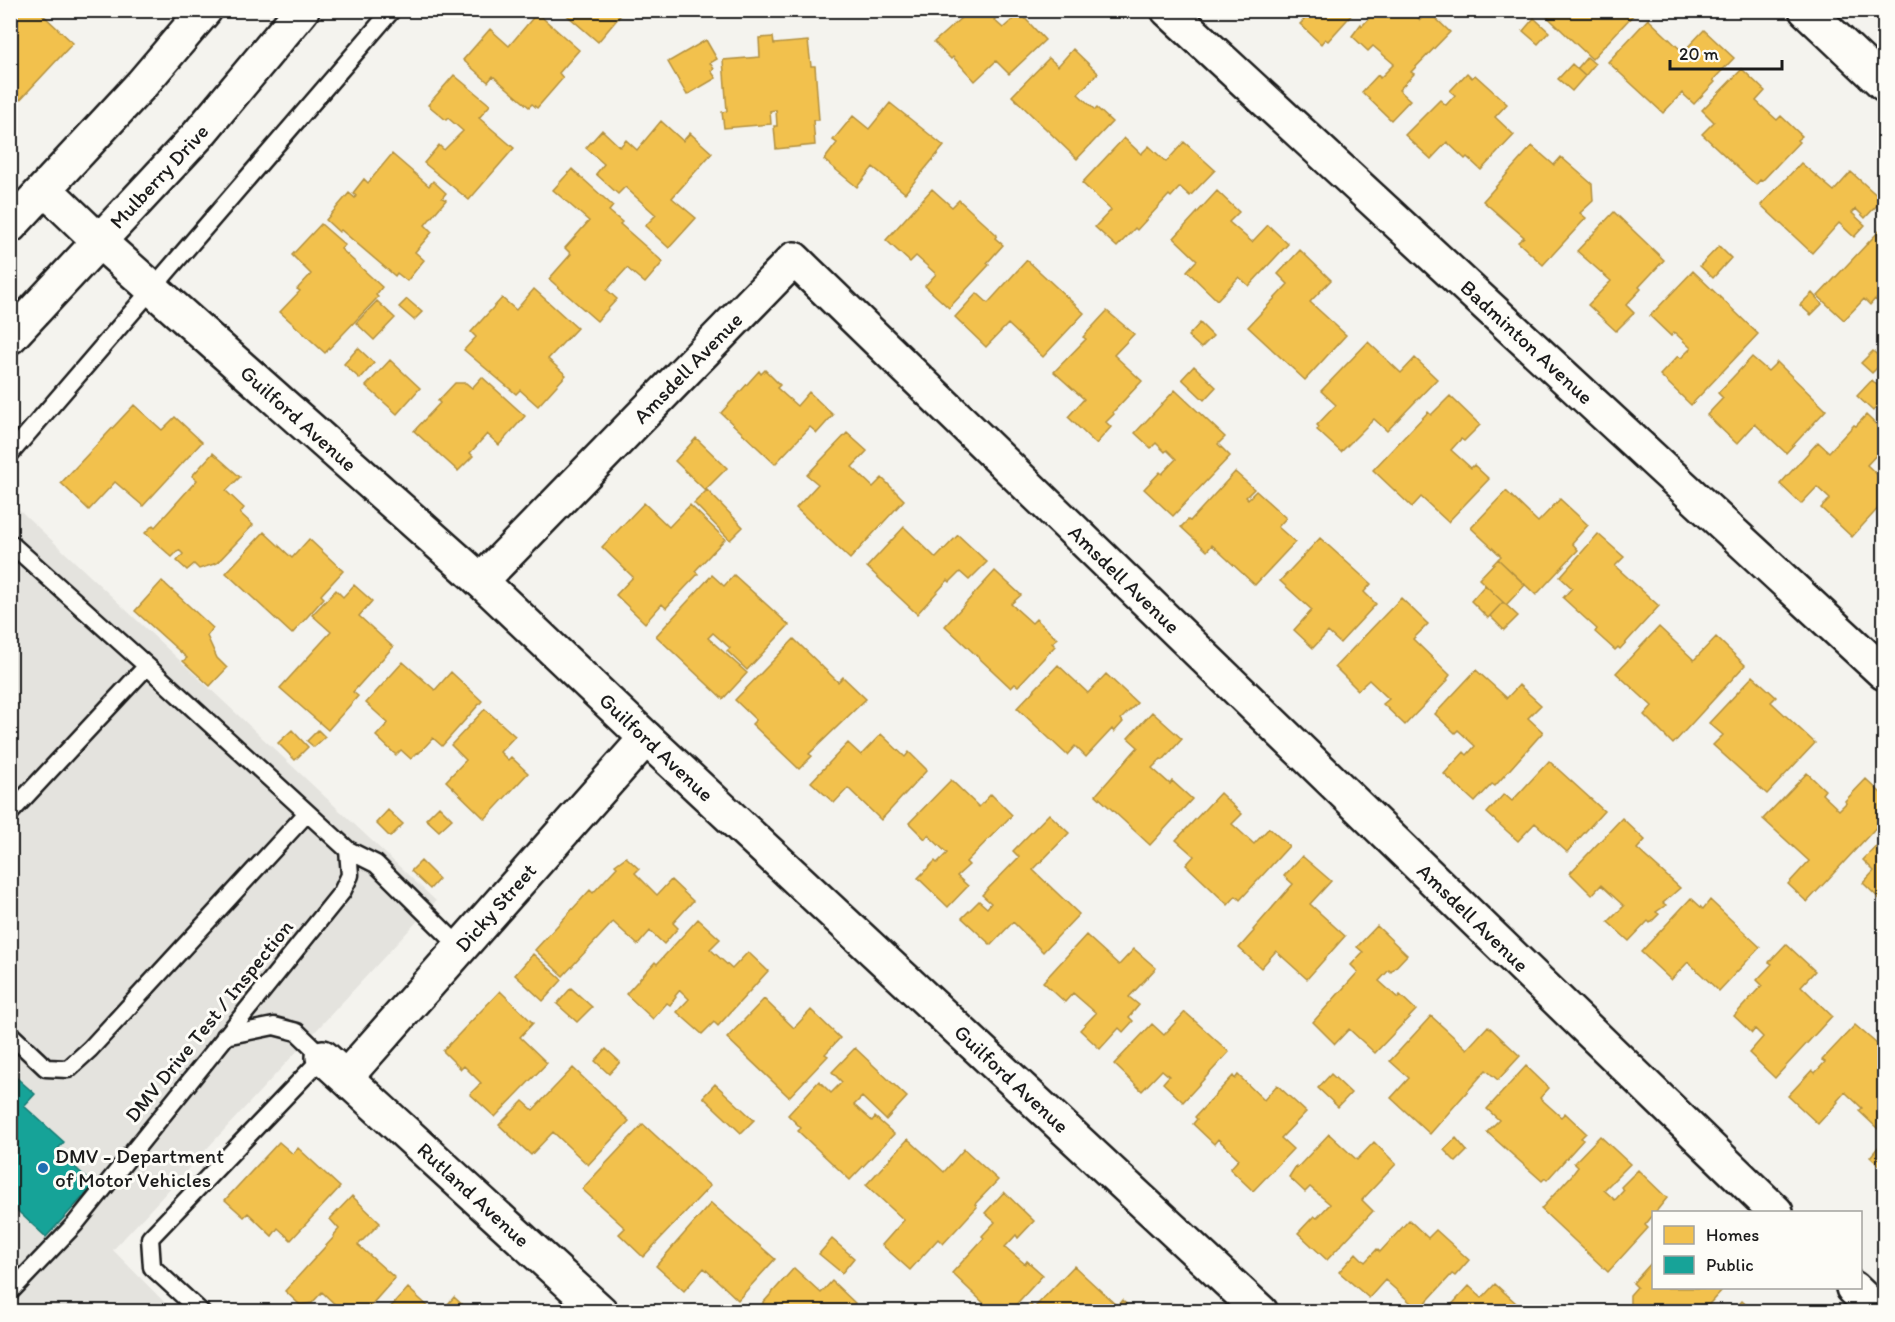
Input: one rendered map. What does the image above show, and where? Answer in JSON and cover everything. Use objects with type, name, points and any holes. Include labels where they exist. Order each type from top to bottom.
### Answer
[{"type":"street","points":[[10,226],[142,84],[206,10]]},
{"type":"street","name":"Mulberry Drive","points":[[10,337],[198,135],[302,10]]},
{"type":"street","name":"Badminton Avenue","points":[[1168,10],[1884,673]]},
{"type":"street","points":[[1806,10],[1884,84]]},
{"type":"street","name":"Guilford Avenue","points":[[45,189],[100,242],[481,581],[646,738],[1261,1311]]},
{"type":"street","name":"Amsdell Avenue","points":[[481,581],[794,259],[1775,1211]]},
{"type":"street","name":"Dicky Street","points":[[335,1067],[461,948],[646,738]]},
{"type":"street","name":"Rutland Avenue","points":[[335,1067],[601,1311]]},
{"type":"street","points":[[1855,1289],[1878,1311]]},
{"type":"lane","points":[[10,454],[392,10]]},
{"type":"lane","points":[[10,543],[348,850],[376,864],[461,948]]},
{"type":"lane","points":[[10,813],[147,666]]},
{"type":"lane","points":[[10,1034],[46,1068],[68,1069],[98,1040],[307,813]]},
{"type":"lane","name":"DMV Drive Test / Inspection","points":[[10,1292],[75,1224],[342,892],[350,875],[348,850]]},
{"type":"lane","points":[[201,1311],[152,1267],[150,1238],[335,1067],[297,1032],[274,1026],[225,1036]]},
{"type":"shaded area","points":[[10,501],[436,901],[113,1250],[173,1311],[11,1311]]},
{"type":"building: Homes","points":[[10,10],[43,10],[45,13],[43,15],[73,43],[17,103],[10,97]]},
{"type":"building: Homes","points":[[561,10],[625,10],[598,42]]},
{"type":"building: Homes","points":[[970,10],[992,10],[998,16],[994,20],[1003,28],[1020,13],[1045,40],[1009,74],[996,61],[975,81],[953,57],[951,59],[934,42]]},
{"type":"building: Homes","points":[[1294,10],[1356,10],[1328,41],[1325,39],[1321,44],[1300,24],[1304,20]]},
{"type":"building: Homes","points":[[1377,10],[1410,10],[1420,20],[1428,11],[1450,32],[1411,72],[1414,74],[1399,90],[1410,100],[1391,120],[1362,92],[1378,75],[1380,78],[1394,64],[1373,46],[1368,51],[1352,36],[1361,24],[1362,26]]},
{"type":"building: Homes","points":[[1540,10],[1630,10],[1634,14],[1592,59]]},
{"type":"building: Homes","points":[[537,13],[579,50],[559,73],[563,78],[537,108],[532,104],[529,107],[493,76],[488,82],[463,60],[490,29],[509,46]]},
{"type":"building: Homes","points":[[1534,18],[1549,32],[1538,44],[1523,31]]},
{"type":"building: Homes","points":[[1648,19],[1683,52],[1704,30],[1734,58],[1694,104],[1682,93],[1663,113],[1608,62]]},
{"type":"building: Homes","points":[[773,37],[774,44],[808,41],[811,66],[815,66],[819,120],[813,120],[815,145],[776,149],[774,126],[777,126],[776,110],[770,111],[771,124],[724,128],[722,112],[727,111],[723,60],[760,57],[759,38]]},
{"type":"building: Homes","points":[[706,40],[717,59],[710,63],[714,69],[711,71],[716,78],[687,95],[668,62]]},
{"type":"building: Homes","points":[[1073,49],[1098,73],[1078,94],[1112,122],[1077,159],[1012,96],[1049,58],[1058,66]]},
{"type":"building: Homes","points":[[1587,57],[1595,64],[1585,76],[1577,69]]},
{"type":"building: Homes","points":[[1572,64],[1585,76],[1572,91],[1558,79]]},
{"type":"building: Homes","points":[[1742,69],[1765,91],[1756,101],[1777,120],[1781,116],[1802,136],[1797,140],[1799,142],[1756,185],[1702,134],[1714,122],[1702,110]]},
{"type":"building: Homes","points":[[1467,73],[1472,78],[1475,75],[1507,104],[1495,117],[1514,135],[1481,170],[1447,142],[1431,159],[1405,135],[1440,100],[1446,105],[1455,95],[1450,91]]},
{"type":"building: Homes","points":[[454,75],[490,105],[479,118],[514,148],[469,200],[424,163],[439,145],[444,150],[463,131],[428,105]]},
{"type":"building: Homes","points":[[890,103],[944,146],[905,193],[873,167],[857,187],[824,160],[837,143],[833,140],[853,116],[869,129]]},
{"type":"building: Homes","points":[[661,121],[683,141],[690,133],[712,153],[672,198],[696,218],[669,248],[645,226],[656,215],[625,187],[618,194],[596,174],[604,164],[586,148],[602,130],[620,147],[626,140],[637,150]]},
{"type":"building: Homes","points":[[1124,138],[1141,154],[1149,146],[1166,162],[1184,142],[1215,170],[1190,196],[1180,187],[1171,197],[1169,195],[1137,230],[1135,228],[1117,247],[1095,227],[1111,210],[1082,183]]},
{"type":"building: Homes","points":[[1532,146],[1554,165],[1561,157],[1592,184],[1593,201],[1580,213],[1586,218],[1543,265],[1518,242],[1524,237],[1483,201]]},
{"type":"building: Homes","points":[[392,154],[429,186],[433,181],[446,193],[442,198],[446,200],[425,225],[432,232],[415,252],[424,260],[407,281],[397,273],[395,276],[326,220],[349,193],[355,198],[353,193],[364,179],[368,183]]},
{"type":"building: Homes","points":[[1801,163],[1834,191],[1851,172],[1882,200],[1865,218],[1856,209],[1852,213],[1865,225],[1854,237],[1839,223],[1812,253],[1761,205]]},
{"type":"building: Homes","points":[[572,169],[613,206],[609,211],[622,222],[620,224],[663,262],[645,283],[627,268],[607,290],[617,299],[597,321],[549,279],[571,254],[565,248],[589,221],[553,190]]},
{"type":"building: Homes","points":[[932,189],[952,207],[959,200],[997,235],[995,238],[1003,245],[987,263],[989,265],[949,308],[925,286],[936,274],[916,256],[910,262],[886,240]]},
{"type":"building: Homes","points":[[1217,191],[1239,212],[1229,222],[1252,242],[1268,225],[1288,244],[1249,286],[1239,277],[1217,300],[1187,271],[1197,260],[1174,238]]},
{"type":"building: Homes","points":[[1614,212],[1664,260],[1626,305],[1634,313],[1616,331],[1588,305],[1611,281],[1577,251]]},
{"type":"building: Homes","points":[[321,224],[345,245],[341,249],[382,287],[376,295],[378,297],[325,353],[280,312],[300,291],[297,289],[311,274],[292,255]]},
{"type":"building: Homes","points":[[1881,229],[1884,232],[1884,308],[1875,299],[1870,305],[1864,299],[1844,320],[1818,296]]},
{"type":"building: Homes","points":[[1719,246],[1731,258],[1713,278],[1700,266]]},
{"type":"building: Homes","points":[[1300,250],[1331,280],[1310,302],[1346,335],[1305,380],[1248,327],[1288,284],[1278,274]]},
{"type":"building: Homes","points":[[1027,260],[1084,313],[1043,357],[1008,324],[986,347],[955,317],[977,293],[988,303]]},
{"type":"building: Homes","points":[[1693,271],[1758,334],[1691,405],[1660,375],[1678,356],[1681,358],[1691,348],[1674,332],[1671,336],[1650,316]]},
{"type":"building: Homes","points":[[534,289],[577,328],[548,359],[566,375],[538,406],[520,390],[516,394],[464,350],[476,337],[471,332],[502,298],[516,310]]},
{"type":"building: Homes","points":[[1812,293],[1822,304],[1811,315],[1800,305]]},
{"type":"building: Homes","points":[[407,299],[422,312],[414,320],[399,307]]},
{"type":"building: Homes","points":[[377,301],[395,318],[374,340],[356,323]]},
{"type":"building: Homes","points":[[1107,311],[1134,334],[1114,355],[1142,381],[1113,412],[1114,414],[1106,422],[1111,427],[1096,444],[1068,417],[1084,399],[1054,372],[1086,339],[1083,337]]},
{"type":"building: Homes","points":[[1200,323],[1213,336],[1201,348],[1188,336]]},
{"type":"building: Homes","points":[[1368,342],[1401,373],[1415,358],[1437,379],[1387,431],[1374,419],[1341,452],[1317,430],[1319,427],[1317,425],[1336,405],[1321,391]]},
{"type":"building: Homes","points":[[358,348],[374,363],[360,379],[344,364]]},
{"type":"building: Homes","points":[[1873,351],[1884,361],[1872,373],[1861,363]]},
{"type":"building: Homes","points":[[1752,357],[1768,371],[1777,362],[1826,410],[1786,453],[1755,424],[1737,444],[1707,415],[1723,398],[1718,393]]},
{"type":"building: Homes","points":[[390,360],[420,388],[397,414],[366,386]]},
{"type":"building: Homes","points":[[1194,366],[1216,387],[1204,400],[1182,379]]},
{"type":"building: Homes","points":[[765,370],[780,385],[777,388],[797,406],[809,392],[833,415],[817,433],[810,427],[775,464],[721,413],[759,371],[761,374]]},
{"type":"building: Homes","points":[[482,377],[525,416],[499,445],[487,434],[470,453],[473,456],[458,471],[414,431],[455,383],[466,383],[472,388]]},
{"type":"building: Homes","points":[[1872,380],[1884,392],[1884,398],[1873,411],[1857,396]]},
{"type":"building: Homes","points":[[1175,390],[1225,437],[1218,444],[1230,456],[1173,516],[1144,489],[1176,459],[1156,443],[1151,448],[1135,433]]},
{"type":"building: Homes","points":[[1450,396],[1480,425],[1464,441],[1461,439],[1451,450],[1471,468],[1474,465],[1489,479],[1448,522],[1421,497],[1412,507],[1373,470],[1428,412],[1431,415]]},
{"type":"building: Homes","points":[[134,405],[162,430],[175,417],[202,442],[143,506],[115,482],[89,510],[61,483]]},
{"type":"building: Homes","points":[[1866,415],[1884,432],[1884,441],[1878,447],[1881,450],[1867,465],[1884,481],[1884,502],[1852,537],[1821,508],[1830,499],[1817,487],[1801,504],[1780,484],[1818,442],[1829,452]]},
{"type":"building: Homes","points":[[847,433],[867,451],[852,467],[873,487],[882,478],[904,500],[850,559],[796,508],[818,484],[807,475]]},
{"type":"building: Homes","points":[[696,438],[727,468],[705,490],[675,461]]},
{"type":"building: Homes","points":[[213,453],[240,477],[226,491],[244,508],[240,513],[253,525],[217,563],[199,569],[194,564],[187,570],[177,561],[183,554],[179,550],[172,557],[145,533],[153,525],[155,527],[197,480],[192,476]]},
{"type":"building: Homes","points":[[1235,472],[1254,489],[1246,497],[1248,499],[1256,491],[1286,518],[1278,527],[1295,542],[1255,585],[1212,545],[1207,551],[1181,527],[1188,520],[1190,521]]},
{"type":"building: Homes","points":[[707,490],[743,527],[730,540],[694,503]]},
{"type":"building: Homes","points":[[1506,491],[1538,522],[1560,499],[1588,525],[1572,543],[1578,550],[1536,595],[1498,559],[1501,556],[1471,528]]},
{"type":"building: Homes","points":[[644,503],[669,527],[690,505],[725,539],[695,571],[698,574],[666,608],[662,604],[645,623],[616,595],[633,577],[602,547]]},
{"type":"building: Homes","points":[[904,527],[936,558],[958,535],[987,562],[969,580],[960,572],[950,582],[948,580],[917,614],[867,567]]},
{"type":"building: Homes","points":[[264,532],[292,558],[309,539],[343,571],[321,595],[324,598],[292,634],[226,573]]},
{"type":"building: Homes","points":[[1598,534],[1624,557],[1615,566],[1659,606],[1620,649],[1618,647],[1615,650],[1595,632],[1597,629],[1563,598],[1572,588],[1560,577]]},
{"type":"building: Homes","points":[[1320,538],[1371,584],[1364,592],[1376,604],[1340,643],[1328,632],[1313,648],[1294,630],[1312,610],[1280,581]]},
{"type":"building: Homes","points":[[1498,559],[1525,585],[1506,605],[1479,579]]},
{"type":"building: Homes","points":[[995,571],[1021,595],[1011,604],[1032,623],[1036,619],[1057,639],[1052,643],[1055,646],[1018,686],[1015,684],[1011,688],[945,626]]},
{"type":"building: Homes","points":[[712,575],[724,586],[734,575],[789,625],[747,670],[727,651],[730,648],[713,633],[708,638],[747,673],[723,699],[656,636]]},
{"type":"building: Homes","points":[[162,581],[213,628],[207,636],[217,658],[227,668],[210,686],[183,661],[187,658],[135,611]]},
{"type":"building: Homes","points":[[354,585],[372,601],[359,616],[393,647],[353,692],[358,696],[328,730],[280,688],[331,632],[312,615],[336,590],[343,597]]},
{"type":"building: Homes","points":[[1485,585],[1503,602],[1488,618],[1471,601]]},
{"type":"building: Homes","points":[[1401,598],[1428,624],[1413,639],[1450,675],[1448,680],[1405,725],[1383,704],[1389,699],[1369,680],[1358,690],[1335,667]]},
{"type":"building: Homes","points":[[1503,602],[1518,616],[1504,630],[1490,616]]},
{"type":"building: Homes","points":[[1659,627],[1694,660],[1716,637],[1745,665],[1673,744],[1644,715],[1652,706],[1616,673]]},
{"type":"building: Homes","points":[[794,639],[838,682],[843,677],[866,699],[809,754],[812,756],[799,769],[752,724],[756,720],[735,700]]},
{"type":"building: Homes","points":[[403,662],[435,690],[451,672],[482,701],[442,746],[433,738],[411,759],[401,750],[396,755],[376,736],[388,723],[366,703]]},
{"type":"building: Homes","points":[[1058,665],[1088,693],[1106,674],[1137,703],[1121,719],[1123,722],[1114,732],[1112,729],[1086,757],[1075,746],[1067,755],[1017,708]]},
{"type":"building: Homes","points":[[1476,670],[1507,698],[1519,685],[1541,705],[1528,718],[1543,732],[1495,786],[1492,784],[1475,802],[1444,774],[1464,752],[1467,755],[1475,746],[1458,730],[1455,733],[1435,714]]},
{"type":"building: Homes","points":[[1753,676],[1776,697],[1771,702],[1815,743],[1767,794],[1713,745],[1723,735],[1709,723]]},
{"type":"building: Homes","points":[[485,709],[515,736],[500,752],[508,760],[511,757],[528,773],[485,819],[446,781],[466,760],[451,745]]},
{"type":"building: Homes","points":[[1152,712],[1182,739],[1163,760],[1161,759],[1152,768],[1170,784],[1172,781],[1192,799],[1150,845],[1096,795],[1138,747],[1128,738]]},
{"type":"building: Homes","points":[[292,730],[308,747],[295,760],[278,743]]},
{"type":"building: Homes","points":[[318,730],[325,737],[314,747],[307,741]]},
{"type":"building: Homes","points":[[881,734],[905,757],[909,752],[927,770],[881,820],[848,788],[834,803],[811,782],[848,743],[861,755]]},
{"type":"building: Homes","points":[[1549,761],[1604,811],[1567,852],[1535,823],[1518,841],[1487,813],[1504,794],[1512,801]]},
{"type":"building: Homes","points":[[1807,773],[1825,790],[1822,794],[1839,810],[1866,779],[1884,796],[1884,819],[1807,902],[1788,884],[1809,861],[1763,819]]},
{"type":"building: Homes","points":[[951,780],[979,807],[991,794],[1012,815],[966,862],[969,865],[957,876],[968,886],[948,907],[918,878],[947,853],[928,835],[925,839],[909,823]]},
{"type":"building: Homes","points":[[1220,793],[1242,814],[1232,824],[1254,844],[1269,828],[1289,846],[1240,900],[1236,896],[1228,905],[1186,865],[1194,856],[1176,840]]},
{"type":"building: Homes","points":[[439,806],[452,819],[439,831],[426,819]]},
{"type":"building: Homes","points":[[388,810],[403,824],[390,837],[376,823]]},
{"type":"building: Homes","points":[[1049,814],[1069,833],[1033,870],[1079,914],[1043,952],[1013,922],[991,945],[962,918],[979,901],[987,908],[991,903],[982,895],[1019,857],[1013,851]]},
{"type":"building: Homes","points":[[1622,818],[1645,840],[1637,849],[1680,888],[1663,903],[1666,905],[1656,912],[1659,914],[1650,923],[1648,921],[1629,941],[1608,922],[1624,906],[1601,885],[1592,895],[1570,873]]},
{"type":"building: Homes","points":[[1884,838],[1884,903],[1863,883],[1874,871],[1863,860]]},
{"type":"building: Homes","points":[[1302,856],[1331,881],[1310,904],[1345,936],[1307,979],[1276,951],[1261,968],[1239,948],[1293,884],[1284,876]]},
{"type":"building: Homes","points":[[626,857],[639,869],[635,873],[657,895],[671,880],[693,901],[673,923],[678,928],[664,944],[650,931],[638,945],[613,922],[563,976],[535,950],[590,890],[593,893],[617,867],[615,865]]},
{"type":"building: Homes","points":[[421,861],[439,879],[430,889],[411,871]]},
{"type":"building: Homes","points":[[1691,898],[1703,909],[1710,900],[1760,947],[1719,991],[1688,962],[1671,980],[1641,952]]},
{"type":"building: Homes","points":[[698,919],[720,939],[710,949],[732,969],[748,952],[768,971],[718,1026],[714,1022],[702,1034],[677,1012],[689,999],[680,990],[670,1005],[667,1003],[653,1019],[626,994]]},
{"type":"building: Homes","points":[[1377,926],[1407,955],[1379,981],[1398,998],[1400,995],[1416,1010],[1375,1053],[1349,1029],[1335,1044],[1313,1022],[1358,972],[1351,965],[1363,952],[1357,947]]},
{"type":"building: Homes","points":[[1086,935],[1119,965],[1134,949],[1156,968],[1129,997],[1139,1005],[1129,1017],[1133,1021],[1123,1032],[1119,1028],[1100,1049],[1080,1030],[1096,1013],[1073,993],[1065,1002],[1043,982]]},
{"type":"building: Homes","points":[[1786,944],[1815,971],[1801,986],[1832,1016],[1775,1078],[1749,1053],[1763,1037],[1755,1029],[1752,1033],[1734,1016],[1762,985],[1757,980],[1772,964],[1769,962]]},
{"type":"building: Homes","points":[[533,954],[562,980],[543,1001],[515,975]]},
{"type":"building: Homes","points":[[571,988],[592,1007],[577,1022],[557,1004]]},
{"type":"building: Homes","points":[[500,991],[533,1023],[520,1037],[547,1063],[495,1117],[470,1094],[481,1083],[464,1066],[461,1069],[443,1051]]},
{"type":"building: Homes","points":[[764,999],[794,1028],[811,1010],[840,1038],[825,1054],[828,1056],[789,1097],[727,1038]]},
{"type":"building: Homes","points":[[1185,1012],[1229,1052],[1183,1102],[1163,1083],[1169,1076],[1162,1070],[1142,1091],[1114,1064],[1152,1024],[1164,1035]]},
{"type":"building: Homes","points":[[1431,1016],[1467,1049],[1488,1026],[1520,1056],[1498,1080],[1486,1070],[1430,1134],[1391,1098],[1409,1078],[1390,1061]]},
{"type":"building: Homes","points":[[1855,1025],[1884,1050],[1884,1122],[1878,1129],[1859,1111],[1862,1108],[1845,1092],[1818,1124],[1788,1096],[1812,1070],[1815,1073],[1825,1062],[1822,1060]]},
{"type":"building: Homes","points":[[855,1048],[907,1097],[886,1120],[862,1097],[854,1105],[872,1121],[875,1117],[894,1134],[850,1180],[798,1131],[801,1128],[788,1115],[819,1081],[831,1093],[842,1082],[832,1072]]},
{"type":"building: Homes","points":[[606,1049],[620,1062],[609,1074],[595,1061]]},
{"type":"building: Homes","points":[[1526,1066],[1549,1088],[1540,1098],[1561,1117],[1565,1113],[1586,1133],[1581,1138],[1583,1140],[1547,1180],[1545,1178],[1542,1181],[1487,1132],[1499,1120],[1487,1109]]},
{"type":"building: Homes","points":[[573,1068],[629,1121],[588,1165],[553,1132],[531,1155],[499,1125],[523,1101],[533,1110]]},
{"type":"building: Homes","points":[[1331,1074],[1351,1093],[1338,1107],[1318,1088]]},
{"type":"building: Homes","points":[[1238,1075],[1264,1100],[1277,1085],[1306,1112],[1281,1138],[1293,1149],[1253,1191],[1230,1169],[1239,1159],[1218,1139],[1214,1144],[1193,1124],[1197,1119],[1195,1117],[1233,1076],[1235,1079]]},
{"type":"building: Homes","points":[[715,1084],[754,1120],[741,1133],[703,1097]]},
{"type":"building: Homes","points":[[643,1124],[710,1186],[643,1257],[619,1234],[625,1228],[582,1189]]},
{"type":"building: Homes","points":[[1329,1134],[1357,1160],[1374,1142],[1396,1164],[1362,1200],[1373,1211],[1327,1260],[1298,1233],[1314,1216],[1317,1218],[1330,1204],[1310,1187],[1305,1192],[1289,1177],[1296,1166],[1297,1168]]},
{"type":"building: Homes","points":[[1600,1136],[1630,1164],[1604,1190],[1615,1200],[1624,1190],[1621,1187],[1638,1170],[1667,1198],[1656,1211],[1652,1211],[1652,1216],[1645,1225],[1648,1228],[1608,1272],[1541,1209],[1578,1167],[1574,1163]]},
{"type":"building: Homes","points":[[1456,1138],[1467,1151],[1456,1162],[1444,1150]]},
{"type":"building: Homes","points":[[908,1139],[944,1172],[964,1149],[998,1180],[975,1204],[977,1207],[943,1244],[938,1239],[910,1270],[882,1245],[904,1220],[866,1185]]},
{"type":"building: Homes","points":[[1884,1140],[1884,1170],[1870,1157]]},
{"type":"building: Homes","points":[[279,1142],[293,1154],[298,1148],[340,1187],[291,1240],[278,1228],[272,1236],[248,1213],[244,1217],[225,1200]]},
{"type":"building: Homes","points":[[1004,1192],[1034,1221],[1018,1238],[1016,1235],[1005,1247],[1025,1264],[1027,1261],[1043,1275],[1009,1312],[993,1312],[952,1273],[984,1238],[982,1236],[995,1222],[985,1213]]},
{"type":"building: Homes","points":[[352,1196],[380,1223],[358,1245],[395,1278],[365,1312],[343,1312],[322,1292],[312,1303],[300,1305],[285,1291],[334,1237],[339,1229],[330,1219]]},
{"type":"building: Homes","points":[[711,1203],[775,1259],[738,1300],[704,1268],[684,1291],[656,1266]]},
{"type":"building: Homes","points":[[1409,1220],[1428,1238],[1436,1230],[1469,1260],[1455,1276],[1452,1274],[1419,1310],[1385,1280],[1369,1298],[1339,1272],[1356,1253],[1365,1262],[1377,1249],[1380,1252]]},
{"type":"building: Homes","points":[[832,1239],[854,1258],[842,1273],[819,1254]]},
{"type":"building: Homes","points":[[1652,1262],[1652,1289],[1718,1289],[1721,1291],[1702,1312],[1634,1312],[1630,1307],[1630,1295],[1637,1287],[1633,1283]]},
{"type":"building: Homes","points":[[1074,1266],[1117,1306],[1122,1300],[1134,1312],[1023,1312],[1030,1304],[1034,1308]]},
{"type":"building: Homes","points":[[794,1268],[821,1293],[832,1281],[855,1303],[847,1312],[755,1312]]},
{"type":"building: Homes","points":[[1495,1284],[1526,1312],[1445,1312],[1469,1286],[1482,1298]]},
{"type":"building: Homes","points":[[408,1288],[434,1312],[386,1312]]},
{"type":"building: Homes","points":[[454,1297],[470,1312],[441,1312]]},
{"type":"building: Homes","points":[[1742,1301],[1754,1312],[1732,1312]]},
{"type":"building: Public","name":"DMV - Department of Motor Vehicles","points":[[10,1072],[35,1094],[24,1106],[64,1142],[57,1150],[94,1185],[46,1237],[10,1204]]},
{"type":"place","name":"DMV - Department of Motor Vehicles","points":[[43,1168]]}]
